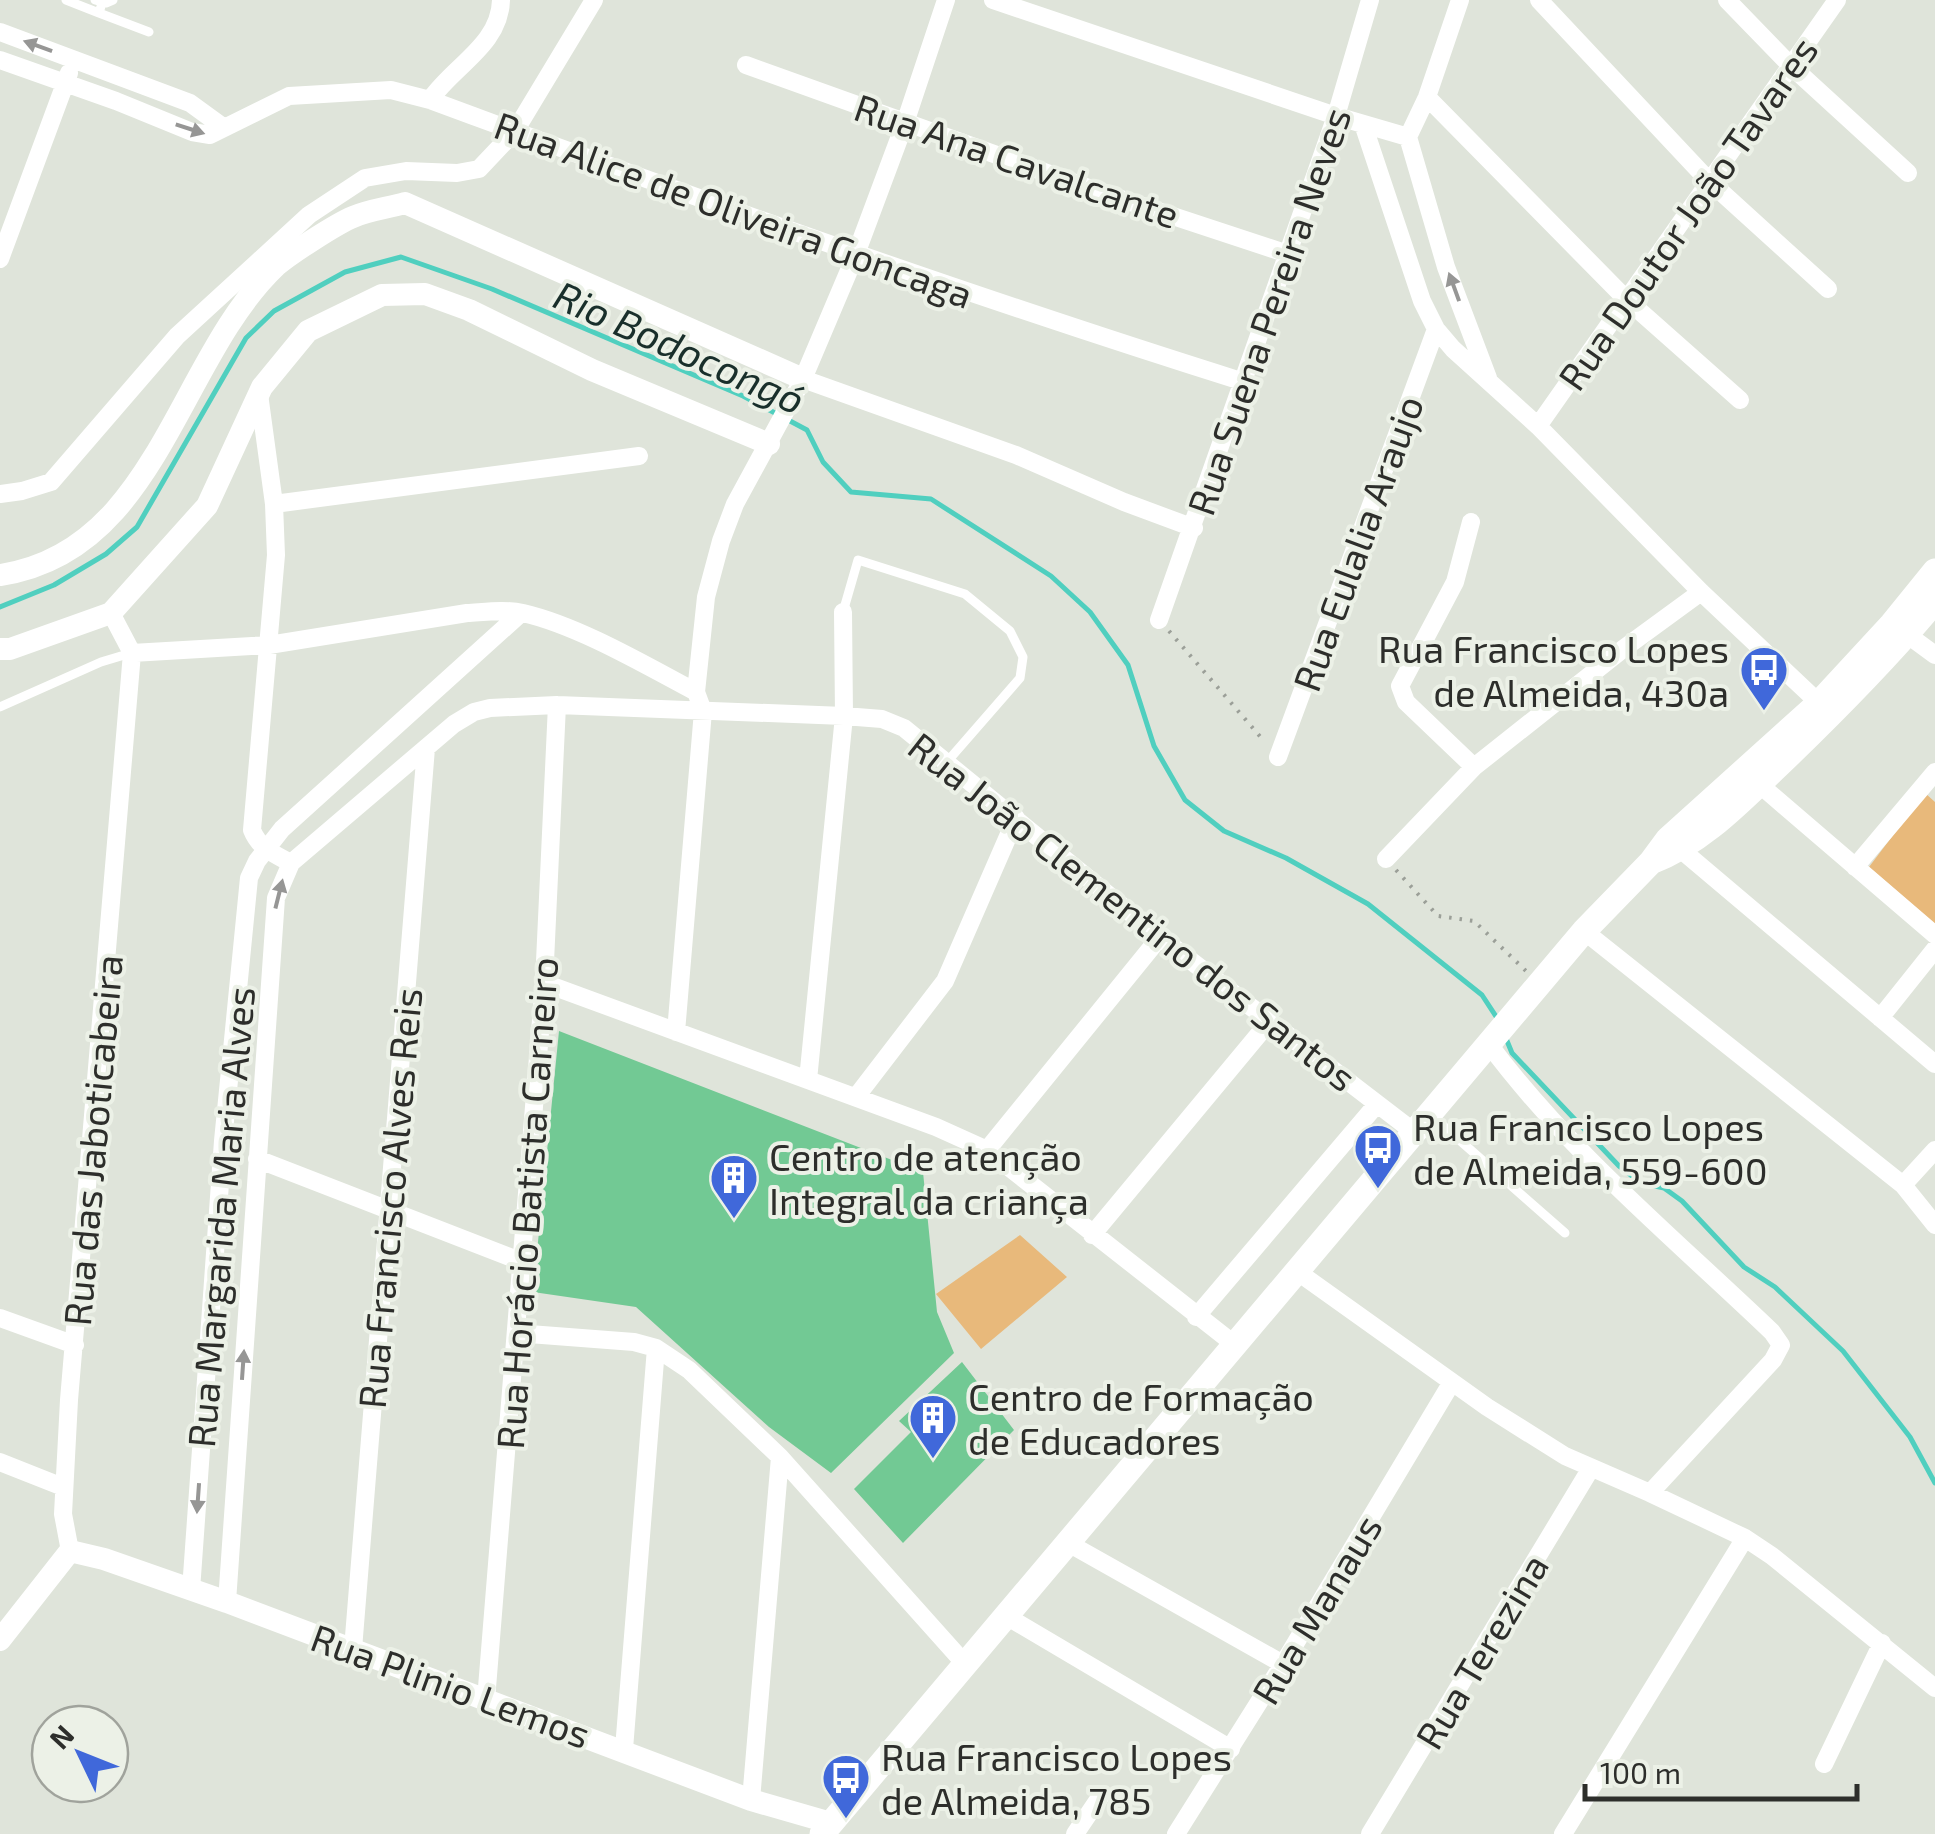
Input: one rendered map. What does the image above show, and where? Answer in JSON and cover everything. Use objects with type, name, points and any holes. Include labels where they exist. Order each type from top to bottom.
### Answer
[{"type":"main road","points":[[827,1828],[1584,930],[1651,862],[1759,784],[1833,713],[1900,629],[1935,571]]},
{"type":"main road","points":[[1674,845],[1818,703],[1935,601]]},
{"type":"street","points":[[430,100],[442,82],[487,38],[496,24],[501,0]]},
{"type":"street","points":[[0,494],[22,492],[51,482],[177,336],[309,214],[365,178],[406,171],[479,169],[515,132],[594,0]]},
{"type":"street","points":[[676,1032],[702,711],[696,692],[706,597],[714,562],[735,504],[798,388],[856,254],[946,0]]},
{"type":"street","points":[[992,0],[1408,137]]},
{"type":"street","name":"Rua Suena Pereira Neves","points":[[1159,620],[1336,116],[1370,0]]},
{"type":"street","points":[[1460,0],[1427,97],[1408,137],[1446,267],[1488,378]]},
{"type":"street","points":[[1539,0],[1708,180],[1828,289]]},
{"type":"street","points":[[1727,0],[1790,65],[1908,173]]},
{"type":"street","name":"Rua Doutor João Tavares","points":[[1538,426],[1836,0]]},
{"type":"street","points":[[0,32],[190,103],[223,127],[210,135],[192,132],[0,60]]},
{"type":"street","points":[[0,259],[75,59]]},
{"type":"street","name":"Rua Ana Cavalcante","points":[[746,66],[1097,191],[1288,254]]},
{"type":"street","points":[[146,113],[157,90]]},
{"type":"street","name":"Rua Alice de Oliveira Goncaga","points":[[223,127],[289,96],[391,90],[430,100],[1059,324],[1244,382]]},
{"type":"street","points":[[1427,97],[1626,299],[1740,400]]},
{"type":"street","points":[[1363,124],[1416,284],[1436,328],[1452,349],[1538,426],[1701,592],[1818,703]]},
{"type":"street","points":[[0,575],[34,570],[106,524],[170,434],[224,329],[277,265],[353,217],[405,203],[798,388],[1016,455],[1194,528]]},
{"type":"street","points":[[0,649],[111,613],[207,506],[259,394],[308,331],[382,295],[424,294],[469,310],[592,370],[772,440]]},
{"type":"street","name":"Rua Eulalia Araujo","points":[[1278,757],[1436,328]]},
{"type":"street","points":[[259,394],[274,504],[276,554],[252,830],[265,849],[292,863]]},
{"type":"street","points":[[274,504],[639,456]]},
{"type":"street","points":[[1471,522],[1448,596],[1402,679],[1401,694],[1474,767]]},
{"type":"street","points":[[1386,859],[1474,767],[1701,592]]},
{"type":"street","points":[[808,1080],[844,716],[843,612]]},
{"type":"street","points":[[111,613],[132,653],[269,645],[467,613],[522,613],[618,652],[696,692]]},
{"type":"street","name":"Rua Margarida Maria Alves","points":[[192,1590],[230,1066],[249,878],[265,849],[306,807],[522,613]]},
{"type":"street","points":[[1900,629],[1935,655]]},
{"type":"street","name":"Rua das Jaboticabeira","points":[[70,1550],[63,1487],[132,653]]},
{"type":"street","name":"Rua João Clementino dos Santos","points":[[272,928],[276,898],[292,863],[454,724],[474,712],[557,705],[882,719],[904,728],[1268,1022],[1377,1104],[1422,1123]]},
{"type":"street","name":"Rua Horácio Batista Carneiro","points":[[486,1700],[544,983],[557,705]]},
{"type":"street","name":"Rua Francisco Alves Reis","points":[[353,1649],[426,748]]},
{"type":"street","points":[[1855,867],[1933,778]]},
{"type":"street","points":[[1759,784],[1935,935]]},
{"type":"street","points":[[856,1096],[945,981],[1016,818]]},
{"type":"street","points":[[1674,845],[1935,1064]]},
{"type":"street","name":"Rua Margarida Maria Alves","points":[[228,1602],[272,928]]},
{"type":"street","points":[[1584,930],[1903,1185],[1934,1219]]},
{"type":"street","points":[[986,1150],[1160,936]]},
{"type":"street","points":[[1880,1018],[1935,949]]},
{"type":"street","points":[[544,983],[856,1096],[986,1150],[1234,1344]]},
{"type":"street","points":[[1092,1234],[1268,1022]]},
{"type":"street","points":[[1495,1035],[1530,1096],[1781,1345],[1774,1360],[1650,1493]]},
{"type":"street","points":[[1196,1317],[1377,1104]]},
{"type":"street","points":[[1903,1185],[1935,1150]]},
{"type":"street","points":[[257,1159],[520,1261]]},
{"type":"street","points":[[1295,1270],[1528,1434],[1591,1468],[1745,1538],[1935,1688]]},
{"type":"street","points":[[0,1318],[76,1346]]},
{"type":"street","points":[[516,1333],[634,1342],[656,1348],[689,1370],[780,1456],[966,1665]]},
{"type":"street","points":[[624,1749],[656,1348]]},
{"type":"street","name":"Rua Manaus","points":[[1176,1834],[1452,1382]]},
{"type":"street","points":[[751,1800],[780,1456]]},
{"type":"street","points":[[0,1462],[63,1487]]},
{"type":"street","name":"Rua Terezina","points":[[1370,1834],[1591,1468]]},
{"type":"street","points":[[1563,1834],[1745,1538]]},
{"type":"street","points":[[1068,1543],[1283,1664]]},
{"type":"street","points":[[1,1635],[70,1550]]},
{"type":"street","name":"Rua Plinio Lemos","points":[[70,1550],[104,1558],[228,1602],[827,1828]]},
{"type":"street","points":[[1006,1616],[1230,1749]]},
{"type":"street","points":[[1824,1764],[1882,1644]]},
{"type":"street","points":[[1074,1834],[1100,1797]]},
{"type":"lane","points":[[66,0],[99,5],[149,32]]},
{"type":"lane","points":[[99,5],[113,0]]},
{"type":"lane","points":[[843,612],[858,560],[965,594],[1010,631],[1023,657],[1020,678],[946,763]]},
{"type":"lane","points":[[0,707],[101,662],[132,653]]},
{"type":"lane","points":[[1422,1123],[1565,1234]]},
{"type":"path","points":[[1159,620],[1278,757]]},
{"type":"path","points":[[1386,859],[1438,916],[1474,921],[1538,984]]},
{"type":"shaded area","points":[[1925,793],[1935,802],[1935,924],[1869,867]]},
{"type":"shaded area","points":[[1020,1235],[1067,1277],[981,1349],[936,1294]]},
{"type":"building","name":"Centro de atenção Integral da criança","points":[[559,1031],[923,1172],[937,1312],[954,1353],[831,1473],[769,1427],[636,1307],[533,1292]]},
{"type":"building","name":"Centro de Formação de Educadores","points":[[962,1362],[1014,1430],[903,1543],[854,1489],[911,1432],[899,1421]]},
{"type":"waterway","name":"Rio Bodocongó","points":[[0,607],[54,585],[106,554],[137,527],[246,338],[274,311],[345,272],[401,257],[492,289],[743,396],[807,430],[823,462],[851,492],[931,499],[1051,576],[1090,612],[1128,665],[1154,746],[1185,800],[1224,831],[1286,858],[1368,904],[1482,995],[1499,1021]]},
{"type":"waterway","name":"Rio Bodocongó","points":[[1505,1036],[1512,1053],[1619,1166],[1641,1183],[1664,1188],[1682,1201],[1744,1267],[1775,1287],[1843,1351],[1910,1437],[1935,1483]]},
{"type":"place","name":"Rua Francisco Lopes de Almeida, 430a","points":[[1764,712]]},
{"type":"place","name":"Rua Francisco Lopes de Almeida, 559-600","points":[[1378,1190]]},
{"type":"place","name":"Centro de atenção Integral da criança","points":[[734,1220]]},
{"type":"place","name":"Centro de Formação de Educadores","points":[[933,1460]]},
{"type":"place","name":"Rua Francisco Lopes de Almeida, 785","points":[[846,1820]]}]
